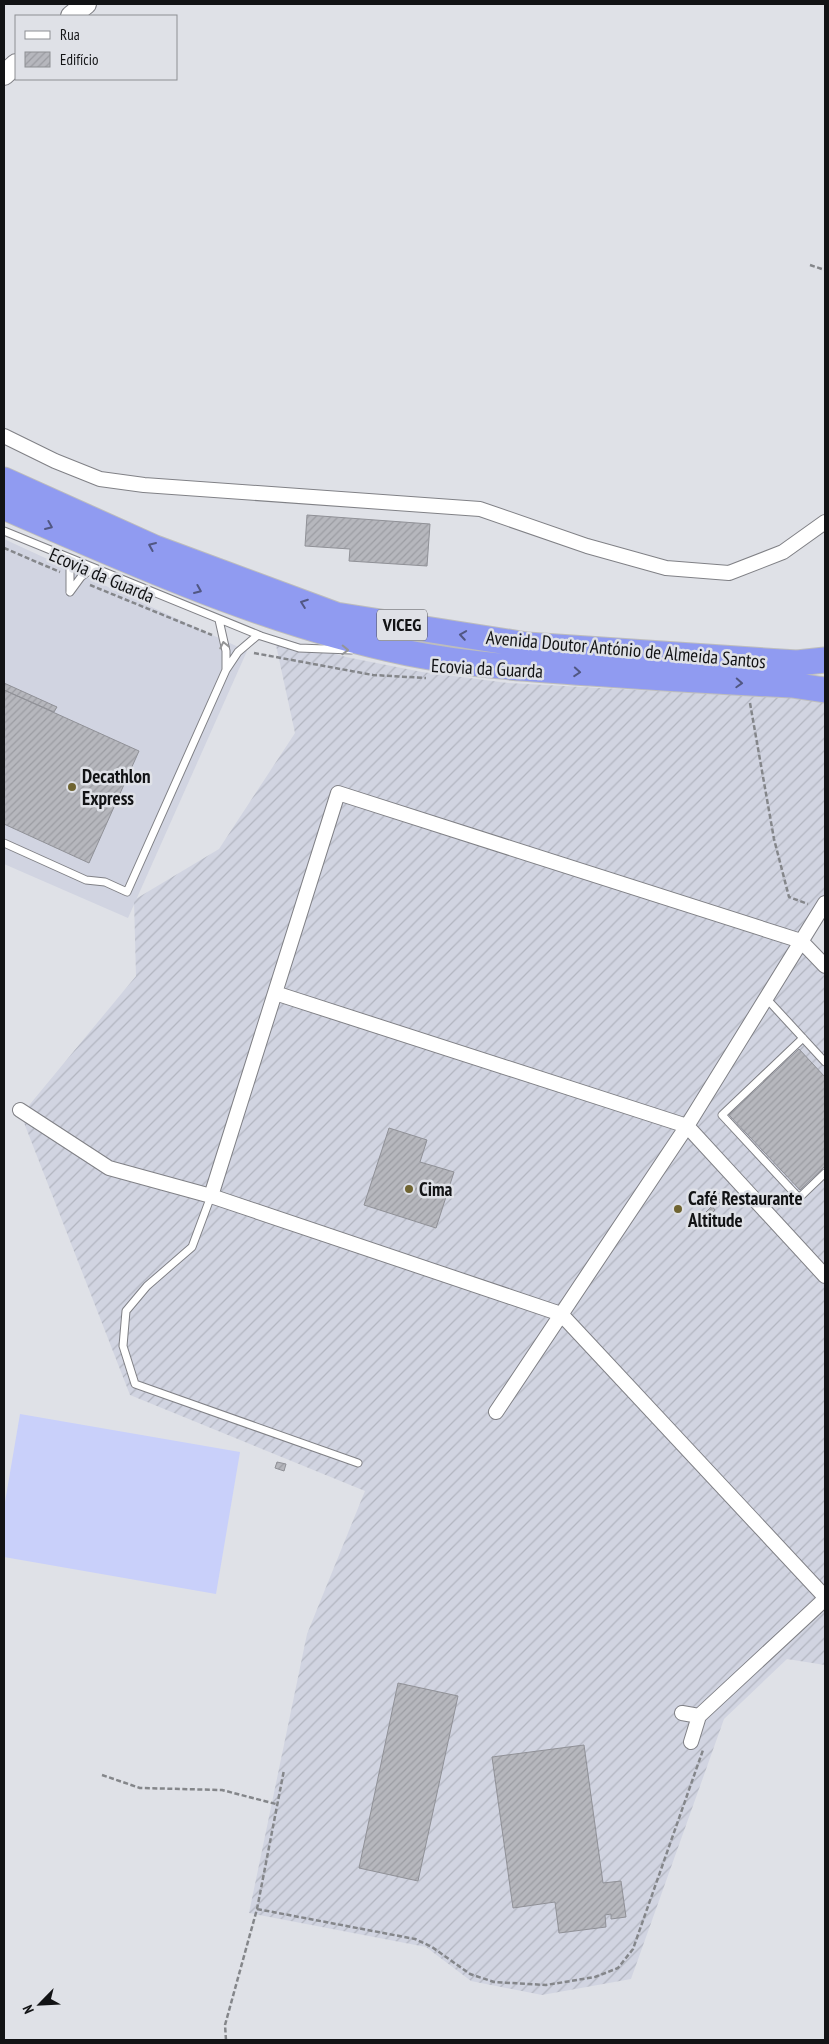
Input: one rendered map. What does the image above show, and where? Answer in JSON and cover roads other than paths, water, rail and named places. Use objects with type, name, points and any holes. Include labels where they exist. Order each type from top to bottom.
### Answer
[{"type":"highway","name":"Avenida Doutor António de Almeida Santos","points":[[4,480],[155,548],[336,615],[527,645],[796,664],[825,660]]},
{"type":"highway","name":"Avenida Doutor António de Almeida Santos","points":[[4,507],[207,594],[311,629],[406,652],[456,662],[825,690]]},
{"type":"street","points":[[72,15],[86,4]]},
{"type":"street","points":[[4,76],[15,65]]},
{"type":"street","points":[[4,436],[55,461],[100,478],[144,485],[480,508],[587,546],[666,568],[728,573],[783,552],[825,522]]},
{"type":"street","points":[[211,1196],[338,794],[801,941],[825,966]]},
{"type":"street","points":[[496,1412],[686,1126],[823,906]]},
{"type":"street","points":[[275,993],[686,1126],[825,1276]]},
{"type":"street","points":[[20,1110],[109,1168],[211,1196],[561,1314],[825,1598],[699,1716],[691,1742]]},
{"type":"street","points":[[682,1713],[699,1716]]},
{"type":"lane","points":[[4,531],[258,635],[299,648],[358,651]]},
{"type":"lane","points":[[70,559],[70,592],[79,580],[94,568]]},
{"type":"lane","points":[[219,620],[226,651],[226,670]]},
{"type":"lane","points":[[4,843],[86,880],[105,882],[128,892],[226,670],[238,652],[258,635]]},
{"type":"lane","points":[[367,651],[406,652]]},
{"type":"lane","points":[[766,998],[825,1062]]},
{"type":"lane","points":[[803,1038],[722,1114],[799,1198],[825,1174]]},
{"type":"lane","points":[[211,1196],[192,1246],[147,1286],[126,1311],[123,1346],[135,1384],[358,1463]]},
{"type":"place","name":"Decathlon Express","points":[[72,787]]},
{"type":"place","name":"Cima","points":[[409,1189]]},
{"type":"place","name":"Café Restaurante Altitude","points":[[678,1209]]}]
